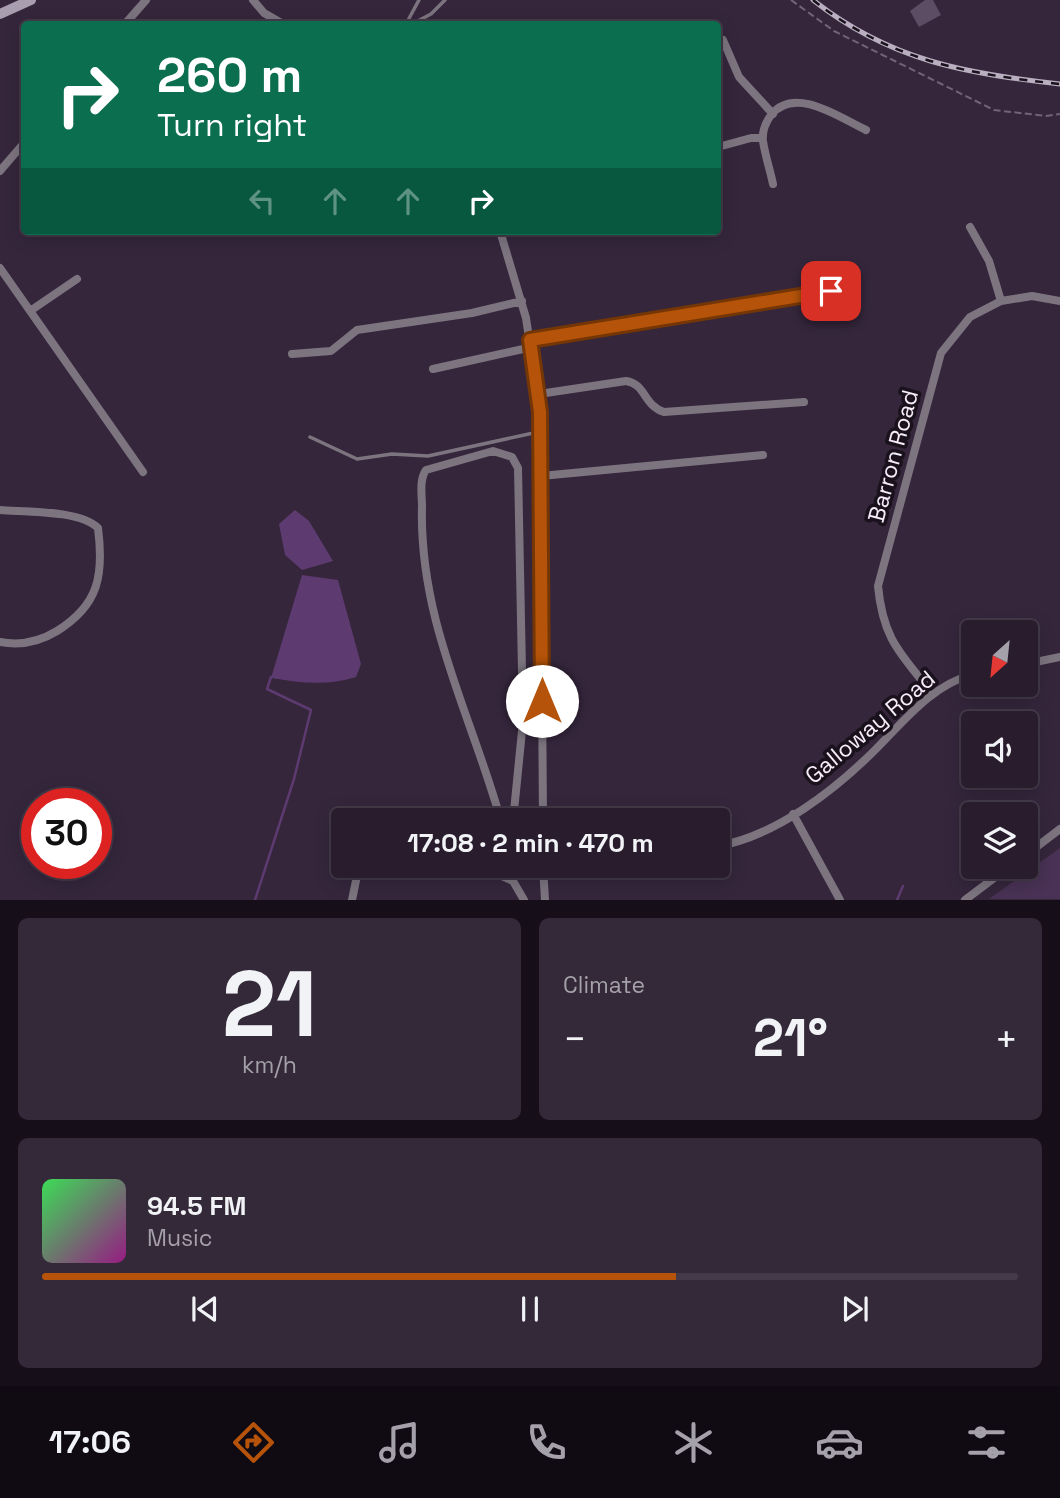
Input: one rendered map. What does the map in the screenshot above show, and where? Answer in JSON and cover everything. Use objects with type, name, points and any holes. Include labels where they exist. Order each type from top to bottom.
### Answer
[{"type":"main road","points":[[0,14],[31,0]]},
{"type":"street","points":[[128,21],[146,0]]},
{"type":"street","points":[[253,0],[264,13],[279,21]]},
{"type":"street","points":[[723,40],[739,76],[773,114]]},
{"type":"street","points":[[773,184],[762,138],[773,114],[785,104],[808,103],[866,130]]},
{"type":"street","points":[[721,146],[751,138],[762,138]]},
{"type":"street","points":[[0,171],[21,146]]},
{"type":"street","points":[[970,228],[989,261],[1001,301]]},
{"type":"street","points":[[501,235],[522,301],[539,394],[543,808]]},
{"type":"street","points":[[0,268],[143,472]]},
{"type":"street","points":[[30,311],[77,279]]},
{"type":"street","points":[[433,369],[531,344],[857,286]]},
{"type":"street","name":"Barron Road","points":[[932,693],[891,643],[881,614],[878,586],[941,353],[970,317],[1001,301],[1032,296],[1060,301]]},
{"type":"street","points":[[292,354],[331,351],[357,330],[472,313],[522,301]]},
{"type":"street","points":[[539,394],[626,381],[637,384],[650,405],[664,412],[804,402]]},
{"type":"street","points":[[497,808],[432,614],[421,534],[422,479],[426,470],[493,451],[512,457],[518,468],[523,721],[514,808]]},
{"type":"street","points":[[541,476],[762,455]]},
{"type":"street","points":[[0,510],[53,514],[91,522],[98,528],[100,565],[93,597],[83,612],[50,635],[34,642],[0,642]]},
{"type":"street","points":[[1038,662],[1060,657]]},
{"type":"street","name":"Galloway Road","points":[[730,842],[754,835],[793,814],[861,763],[932,693],[961,680]]},
{"type":"street","points":[[793,814],[840,900]]},
{"type":"street","points":[[1038,846],[1060,829]]},
{"type":"street","points":[[352,900],[357,878]]},
{"type":"street","points":[[506,878],[513,881]]},
{"type":"street","points":[[513,878],[524,900]]},
{"type":"street","points":[[544,878],[545,900]]},
{"type":"street","points":[[965,900],[993,879]]},
{"type":"lane","points":[[408,21],[419,0]]},
{"type":"lane","points":[[417,21],[445,0]]},
{"type":"lane","points":[[310,437],[334,450],[365,458],[392,454],[428,456],[540,431]]},
{"type":"path","points":[[791,0],[834,31],[994,110],[1046,116],[1060,114]]},
{"type":"shaded area","points":[[295,510],[309,521],[333,561],[302,570],[285,555],[279,524]]},
{"type":"shaded area","points":[[302,575],[338,580],[361,664],[356,677],[314,683],[271,678]]},
{"type":"shaded area","points":[[1060,848],[1060,899],[989,899],[1017,879],[1038,879],[1038,864]]},
{"type":"building","points":[[925,0],[933,0],[941,15],[919,27],[910,11]]},
{"type":"waterway","points":[[255,900],[294,779],[311,710],[267,689],[271,677]]},
{"type":"waterway","points":[[897,900],[903,886]]},
{"type":"railway","points":[[813,0],[870,37],[930,61],[992,75],[1060,84]]},
{"type":"route","points":[[542,701],[540,412],[530,340],[831,291]]}]
